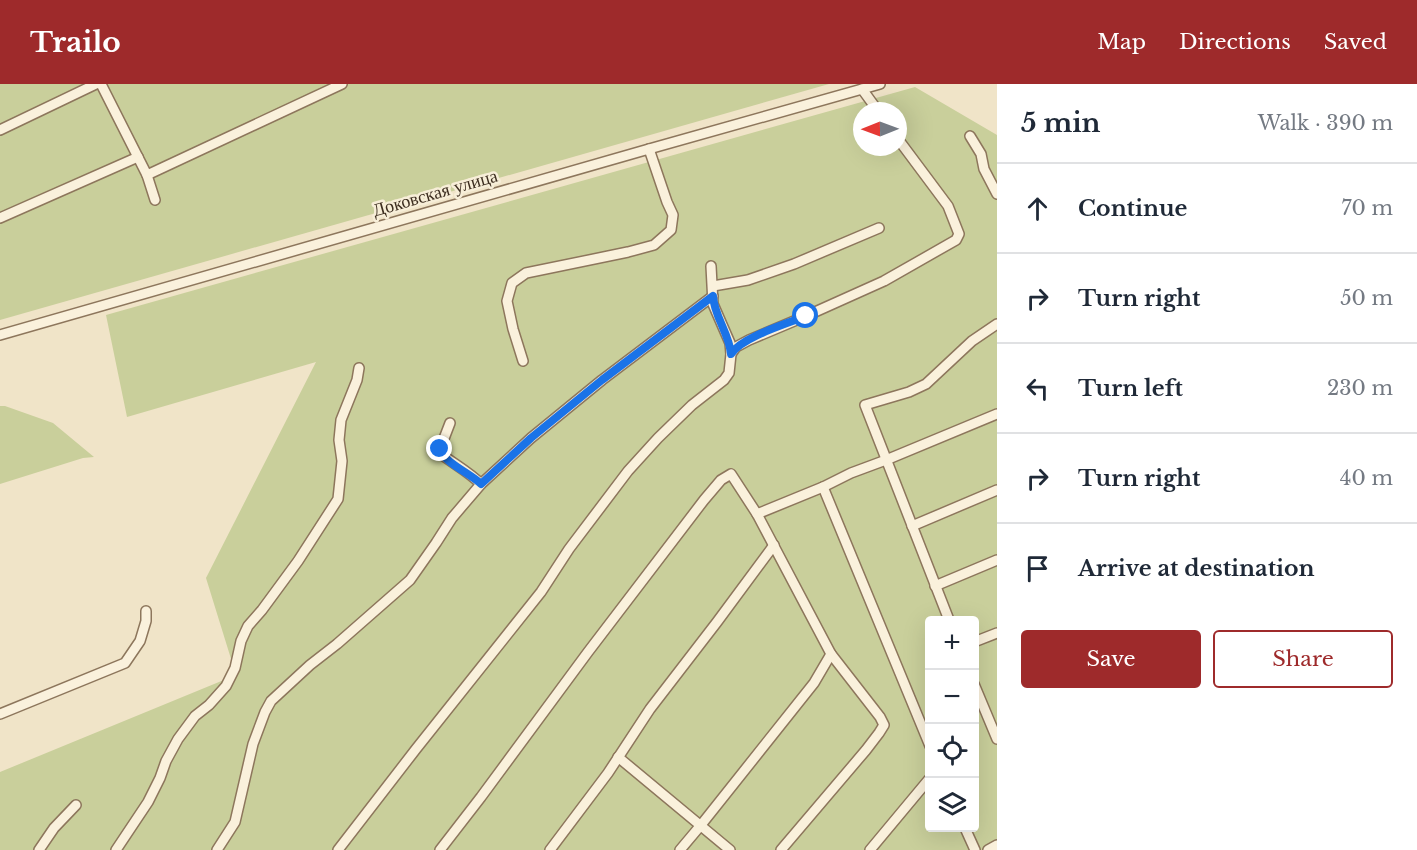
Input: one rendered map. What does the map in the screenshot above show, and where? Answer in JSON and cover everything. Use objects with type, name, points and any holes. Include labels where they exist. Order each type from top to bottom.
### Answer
[{"type":"street","points":[[0,130],[100,86],[113,84]]},
{"type":"street","points":[[147,175],[342,84]]},
{"type":"street","name":"Доковская улица","points":[[0,335],[880,84]]},
{"type":"street","points":[[100,86],[147,175],[155,200]]},
{"type":"street","points":[[862,89],[871,102]]},
{"type":"street","points":[[970,136],[981,154],[984,169],[997,194]]},
{"type":"street","points":[[523,361],[507,301],[512,283],[526,273],[654,245],[671,230],[673,215],[650,149]]},
{"type":"street","points":[[731,354],[735,347],[748,340],[884,280],[956,240],[959,234],[948,206],[907,151]]},
{"type":"street","points":[[0,218],[138,157]]},
{"type":"street","points":[[217,850],[236,822],[253,744],[271,701],[410,580],[452,518],[481,484],[531,438],[713,291],[794,264],[879,228]]},
{"type":"street","points":[[338,850],[541,592],[569,549],[628,471],[658,438],[729,373],[730,343],[713,304],[711,266]]},
{"type":"street","points":[[947,616],[865,405],[909,392],[926,384],[972,341],[997,324]]},
{"type":"street","points":[[116,850],[147,802],[178,739],[195,717],[226,686],[235,668],[248,626],[298,561],[338,499],[342,461],[339,440],[341,420],[357,380],[359,368]]},
{"type":"street","points":[[757,513],[997,414]]},
{"type":"street","points":[[450,423],[440,449],[441,454],[481,484]]},
{"type":"street","points":[[440,850],[588,651],[721,480],[731,474],[757,513],[831,654],[884,724],[872,742],[782,850]]},
{"type":"street","points":[[823,487],[925,734]]},
{"type":"street","points":[[912,526],[997,490]]},
{"type":"street","points":[[550,850],[650,709],[774,545]]},
{"type":"street","points":[[935,586],[997,560]]},
{"type":"street","points":[[0,714],[125,663],[140,641],[146,621],[146,611]]},
{"type":"street","points":[[979,640],[997,633]]},
{"type":"street","points":[[680,850],[814,683],[831,654]]},
{"type":"street","points":[[979,694],[997,739]]},
{"type":"street","points":[[987,715],[997,710]]},
{"type":"street","points":[[618,757],[730,850]]},
{"type":"street","points":[[870,850],[925,784]]},
{"type":"street","points":[[39,850],[54,828],[76,805]]},
{"type":"street","points":[[967,832],[975,850]]},
{"type":"street","points":[[988,850],[997,845]]},
{"type":"green space","points":[[0,84],[829,84],[0,320]]},
{"type":"green space","points":[[915,87],[997,135],[997,850],[0,850],[0,772],[236,675],[206,578],[316,362],[127,417],[106,315],[853,104],[853,156],[907,156],[907,102],[862,102]]},
{"type":"green space","points":[[0,406],[53,423],[94,457],[83,458],[0,484]]},
{"type":"route","points":[[440,449],[441,454],[481,484],[531,438],[602,380],[713,296],[713,304],[730,343],[731,354],[735,347],[748,340],[806,316]]}]
